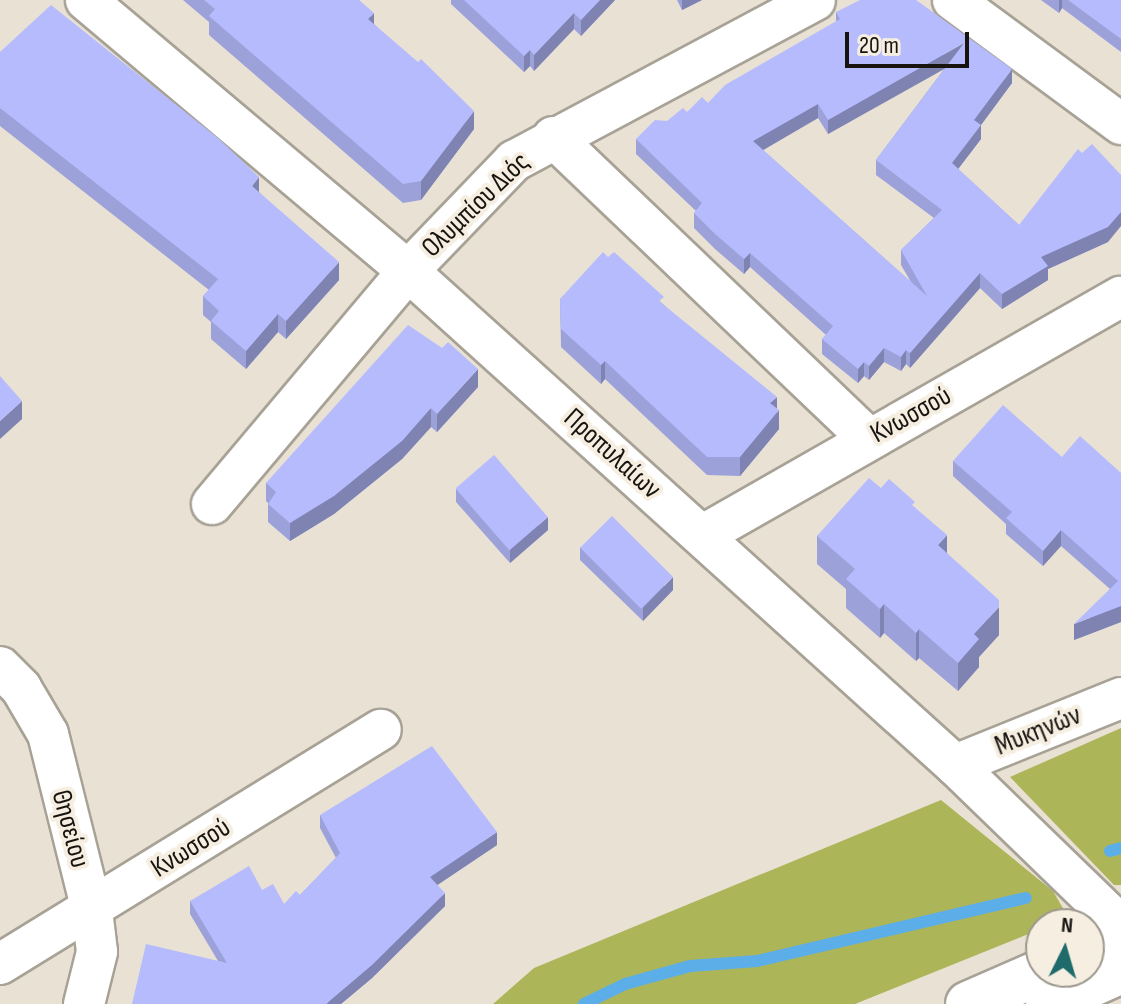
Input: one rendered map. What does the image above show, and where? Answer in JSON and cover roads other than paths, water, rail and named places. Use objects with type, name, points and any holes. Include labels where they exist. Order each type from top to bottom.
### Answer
[{"type":"street","name":"Προπυλαίων","points":[[86,0],[408,271],[966,776],[1121,926]]},
{"type":"street","name":"Ολυμπίου Διός","points":[[212,504],[408,271],[514,161],[553,137],[815,0]]},
{"type":"street","points":[[953,0],[1121,124]]},
{"type":"street","points":[[553,137],[869,439]]},
{"type":"street","name":"Κνωσσού","points":[[703,535],[1121,297]]},
{"type":"street","name":"Θησείου","points":[[0,667],[21,688],[48,734],[92,910],[97,952],[84,1004]]},
{"type":"street","name":"Μυκηνών","points":[[966,776],[1121,698]]},
{"type":"street","name":"Κνωσσού","points":[[0,964],[381,730]]},
{"type":"street","points":[[1048,1004],[1121,971]]},
{"type":"street","points":[[968,1004],[1025,979]]},
{"type":"waterway","points":[[1110,851],[1121,848]]},
{"type":"waterway","points":[[584,1004],[625,984],[690,966],[757,961],[1026,898]]}]
